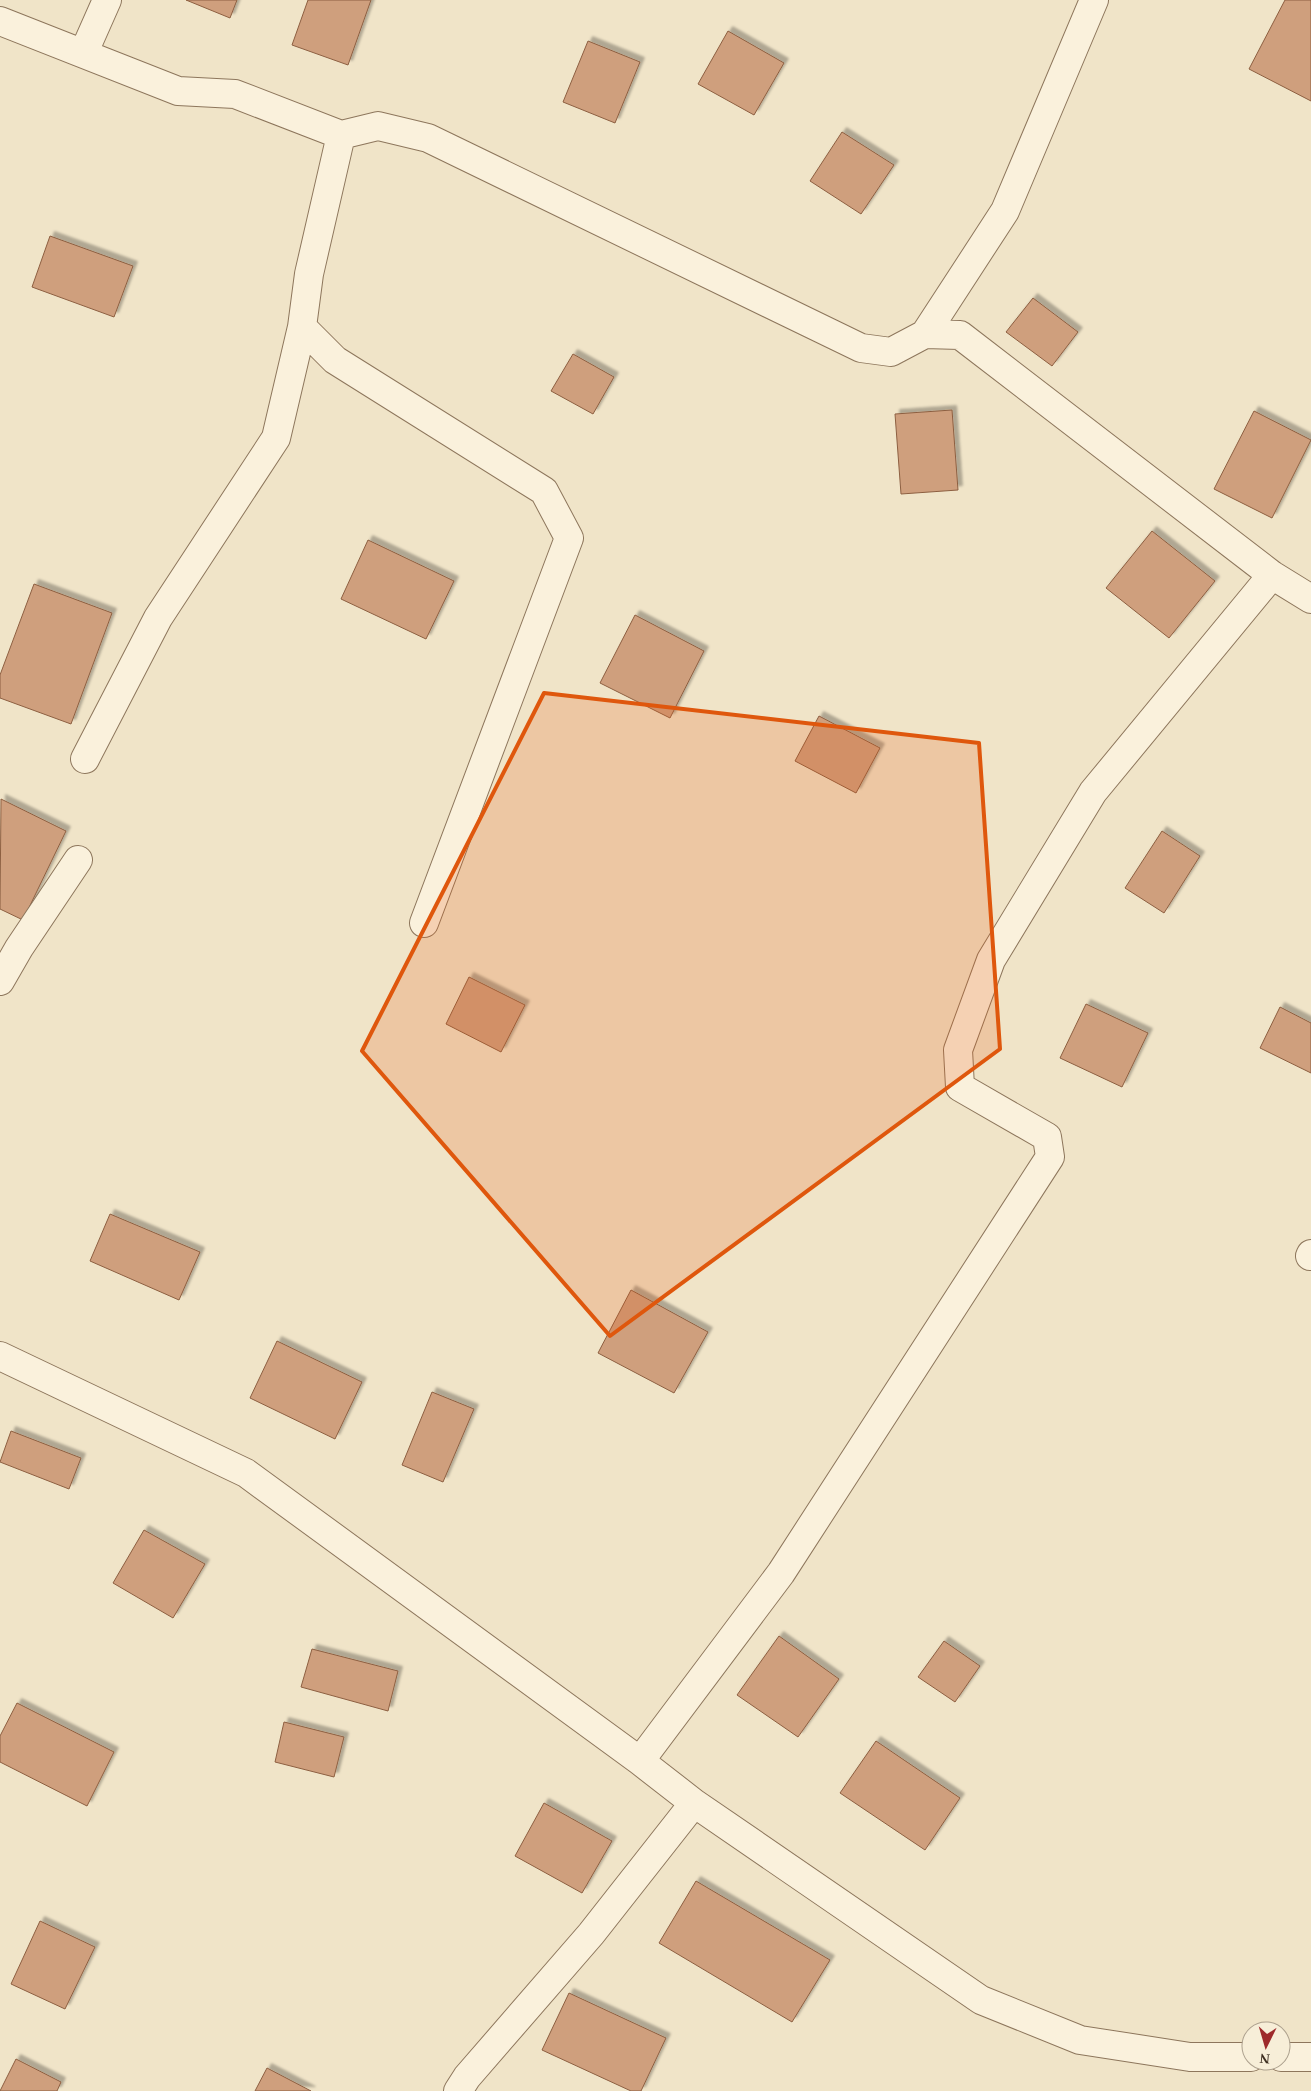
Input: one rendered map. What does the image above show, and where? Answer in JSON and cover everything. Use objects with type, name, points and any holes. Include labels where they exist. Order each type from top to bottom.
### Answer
[{"type":"street","points":[[84,52],[107,0]]},
{"type":"street","points":[[0,21],[84,52],[178,91],[235,94],[341,135],[378,126],[428,138],[861,348],[891,352],[925,334],[1005,211],[1094,0]]},
{"type":"street","points":[[85,759],[158,618],[276,438],[302,327],[309,274],[341,135]]},
{"type":"street","points":[[302,327],[335,360],[544,491],[569,538],[424,923]]},
{"type":"street","points":[[925,334],[960,335],[1272,575],[1311,599]]},
{"type":"street","points":[[640,1761],[781,1573],[1050,1156],[1047,1137],[960,1086],[958,1050],[992,960],[1093,792],[1272,575]]},
{"type":"street","points":[[0,981],[19,948],[78,860]]},
{"type":"street","points":[[0,1356],[246,1473],[640,1761],[694,1803],[981,2000],[1080,2040],[1190,2057],[1241,2057]]},
{"type":"street","points":[[458,2091],[467,2078],[591,1934],[694,1803]]},
{"type":"street","points":[[1291,2057],[1311,2057]]},
{"type":"highlighted area","points":[[544,693],[979,743],[1000,1049],[610,1336],[362,1051]]},
{"type":"building","points":[[186,0],[237,0],[230,18]]},
{"type":"building","points":[[308,0],[371,0],[348,65],[292,45]]},
{"type":"building","points":[[1285,0],[1311,0],[1311,101],[1249,69]]},
{"type":"building","points":[[728,31],[784,63],[754,115],[698,84]]},
{"type":"building","points":[[588,41],[640,62],[615,123],[563,102]]},
{"type":"building","points":[[842,132],[894,165],[861,214],[810,181]]},
{"type":"building","points":[[50,236],[133,266],[114,317],[32,287]]},
{"type":"building","points":[[1033,298],[1078,332],[1052,366],[1006,332]]},
{"type":"building","points":[[573,354],[614,377],[593,414],[551,391]]},
{"type":"building","points":[[952,410],[958,490],[901,494],[895,414]]},
{"type":"building","points":[[1254,411],[1311,440],[1272,518],[1214,489]]},
{"type":"building","points":[[1152,531],[1215,581],[1169,638],[1106,588]]},
{"type":"building","points":[[368,540],[454,581],[426,639],[341,599]]},
{"type":"building","points":[[34,584],[112,613],[71,724],[0,698],[0,675]]},
{"type":"building","points":[[635,615],[704,651],[670,718],[600,683]]},
{"type":"building","points":[[819,716],[880,748],[856,793],[795,761]]},
{"type":"building","points":[[1,799],[66,831],[23,920],[0,909]]},
{"type":"building","points":[[1162,831],[1200,856],[1164,913],[1125,888]]},
{"type":"building","points":[[469,977],[525,1005],[501,1052],[446,1024]]},
{"type":"building","points":[[1086,1004],[1148,1033],[1122,1087],[1060,1058]]},
{"type":"building","points":[[1280,1007],[1311,1023],[1311,1073],[1260,1048]]},
{"type":"building","points":[[110,1214],[200,1252],[179,1300],[90,1261]]},
{"type":"building","points":[[631,1290],[708,1332],[674,1393],[598,1353]]},
{"type":"building","points":[[277,1341],[362,1382],[335,1439],[250,1398]]},
{"type":"building","points":[[432,1392],[474,1409],[443,1482],[402,1465]]},
{"type":"building","points":[[11,1431],[81,1458],[69,1489],[0,1462]]},
{"type":"building","points":[[144,1530],[205,1564],[173,1618],[113,1583]]},
{"type":"building","points":[[779,1636],[839,1679],[798,1737],[737,1695]]},
{"type":"building","points":[[944,1641],[980,1666],[955,1702],[918,1677]]},
{"type":"building","points":[[312,1649],[398,1671],[388,1711],[301,1687]]},
{"type":"building","points":[[17,1703],[114,1752],[87,1806],[0,1762],[0,1736]]},
{"type":"building","points":[[284,1722],[344,1737],[334,1777],[275,1762]]},
{"type":"building","points":[[876,1741],[960,1798],[925,1850],[840,1793]]},
{"type":"building","points":[[544,1803],[612,1841],[582,1893],[515,1856]]},
{"type":"building","points":[[696,1881],[830,1960],[792,2022],[659,1943]]},
{"type":"building","points":[[40,1921],[95,1947],[65,2009],[11,1984]]},
{"type":"building","points":[[569,1993],[666,2038],[641,2091],[631,2091],[542,2050]]},
{"type":"building","points":[[16,2059],[61,2082],[57,2091],[0,2091]]},
{"type":"building","points":[[267,2068],[311,2091],[255,2091]]}]
